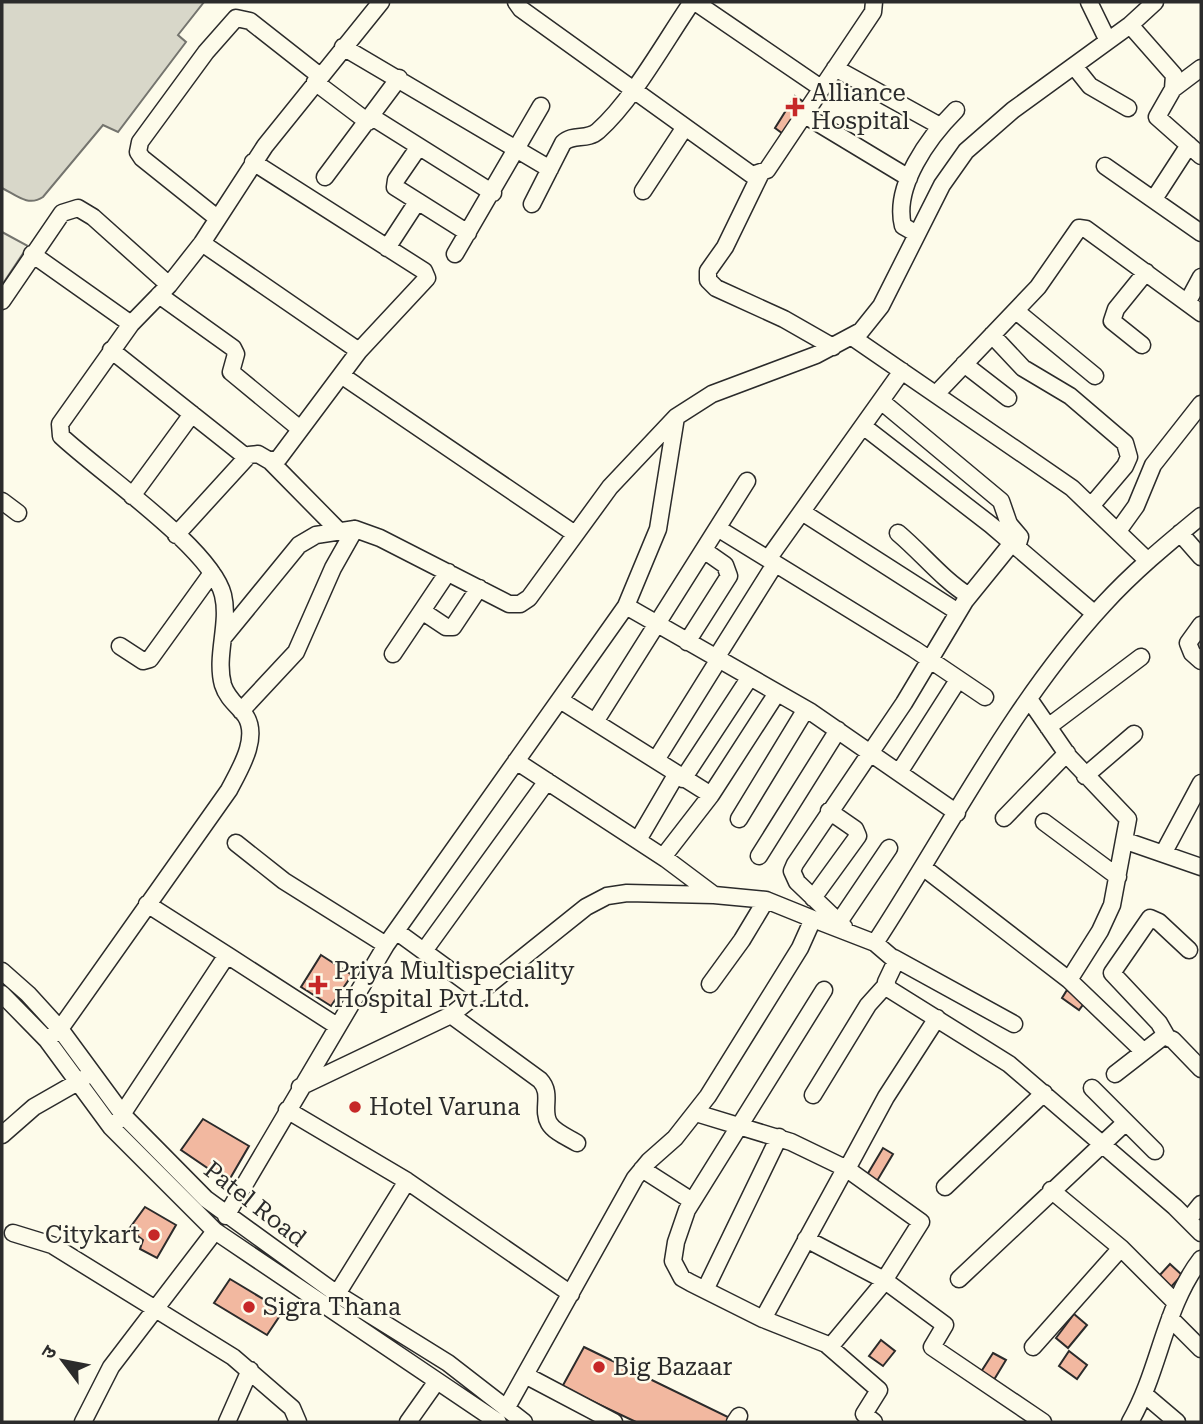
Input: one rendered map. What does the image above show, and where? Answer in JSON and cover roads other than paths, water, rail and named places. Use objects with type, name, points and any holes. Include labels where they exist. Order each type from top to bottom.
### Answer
[{"type":"street","points":[[47,1040],[60,1029],[229,789],[243,762],[250,737],[250,724],[223,684],[223,595],[212,573],[176,535],[80,454],[59,431],[65,415],[111,350],[202,243],[254,163],[381,2]]},
{"type":"street","points":[[516,2],[744,172],[760,174]]},
{"type":"street","points":[[532,204],[566,139],[597,132],[633,89],[694,2],[821,88]]},
{"type":"street","points":[[833,346],[784,319],[716,288],[708,280],[708,271],[725,247],[760,174],[873,12],[875,2]]},
{"type":"street","points":[[1089,2],[1108,41]]},
{"type":"street","points":[[223,638],[299,545],[316,535],[337,529],[355,529],[509,604],[520,604],[537,591],[575,534],[633,460],[676,417],[712,394],[852,337],[869,323],[881,306],[942,185],[966,151],[1013,110],[1130,25],[1155,2]]},
{"type":"street","points":[[217,218],[138,152],[140,142],[206,52],[236,18],[250,20],[318,79],[370,119],[493,193]]},
{"type":"street","points":[[1130,25],[1170,69],[1175,82],[1157,117],[1201,156]]},
{"type":"street","points":[[343,47],[550,169]]},
{"type":"street","points":[[1074,66],[1090,86],[1128,108]]},
{"type":"street","points":[[835,68],[940,127]]},
{"type":"street","points":[[1173,89],[1201,68]]},
{"type":"street","points":[[325,177],[399,78]]},
{"type":"street","points":[[455,254],[493,193],[541,106]]},
{"type":"street","points":[[918,234],[903,226],[900,213],[909,178],[940,127],[956,110]]},
{"type":"street","points":[[803,114],[909,178]]},
{"type":"street","points":[[643,191],[685,127]]},
{"type":"street","points":[[1154,199],[1189,145]]},
{"type":"street","points":[[418,148],[394,185],[468,233]]},
{"type":"street","points":[[254,163],[424,271],[427,278],[359,351],[279,458],[270,461]]},
{"type":"street","points":[[1105,166],[1201,233]]},
{"type":"street","points":[[387,248],[417,202]]},
{"type":"street","points":[[2,302],[62,213],[78,208],[93,217],[164,290],[233,348],[236,354],[231,372],[300,429]]},
{"type":"street","points":[[936,394],[1038,287],[1079,228],[1086,229],[1201,313]]},
{"type":"street","points":[[202,243],[359,351]]},
{"type":"street","points":[[32,254],[131,324]]},
{"type":"street","points":[[1142,345],[1112,321],[1116,309],[1146,272]]},
{"type":"street","points":[[1187,303],[1201,277]]},
{"type":"street","points":[[1016,311],[1095,376]]},
{"type":"street","points":[[992,335],[1023,368],[1070,396],[1125,443],[1129,457],[1125,466],[1092,505]]},
{"type":"street","points":[[852,337],[1092,505],[1148,561]]},
{"type":"street","points":[[111,350],[246,457]]},
{"type":"street","points":[[964,365],[1008,398]]},
{"type":"street","points":[[656,760],[802,512],[902,371]]},
{"type":"street","points":[[341,375],[575,534]]},
{"type":"street","points":[[851,933],[797,882],[792,871],[958,612],[1020,537],[1009,524],[1000,501],[881,401]]},
{"type":"street","points":[[1118,531],[1136,506],[1153,465],[1201,404]]},
{"type":"street","points":[[132,496],[192,414]]},
{"type":"street","points":[[226,1216],[386,945],[626,606],[658,529],[676,417]]},
{"type":"street","points":[[863,426],[1015,545],[1095,614]]},
{"type":"street","points":[[176,535],[246,457],[258,454],[270,461],[337,529]]},
{"type":"street","points":[[595,722],[659,625],[747,481]]},
{"type":"street","points":[[2,501],[18,513]]},
{"type":"street","points":[[802,512],[958,612]]},
{"type":"street","points":[[876,943],[1029,699],[1095,614],[1148,561],[1201,516]]},
{"type":"street","points":[[241,711],[296,652],[333,568],[355,529]]},
{"type":"street","points":[[719,529],[929,659],[985,697]]},
{"type":"street","points":[[898,533],[928,558],[950,584],[969,596]]},
{"type":"street","points":[[1180,533],[1201,557]]},
{"type":"street","points":[[687,642],[729,576],[725,565],[705,551]]},
{"type":"street","points":[[393,654],[448,572]]},
{"type":"street","points":[[120,646],[143,661],[150,659],[212,573]]},
{"type":"street","points":[[422,611],[446,626],[453,627],[479,588]]},
{"type":"street","points":[[626,606],[806,709],[900,771],[957,813]]},
{"type":"street","points":[[1201,625],[1188,643],[1192,653],[1201,661]]},
{"type":"street","points":[[1048,727],[1141,657]]},
{"type":"street","points":[[638,840],[750,677]]},
{"type":"street","points":[[900,771],[958,680]]},
{"type":"street","points":[[663,857],[711,795],[777,692]]},
{"type":"street","points":[[1029,699],[1085,776],[1128,819],[1112,905],[1100,931],[1069,981]]},
{"type":"street","points":[[560,700],[711,795]]},
{"type":"street","points":[[739,819],[806,709]]},
{"type":"street","points":[[758,856],[838,730]]},
{"type":"street","points":[[1085,776],[1134,734]]},
{"type":"street","points":[[1004,818],[1067,753]]},
{"type":"street","points":[[516,761],[638,840],[714,895]]},
{"type":"street","points":[[425,951],[547,781]]},
{"type":"street","points":[[1164,852],[1201,783]]},
{"type":"street","points":[[813,898],[858,836],[855,830],[829,811]]},
{"type":"street","points":[[1044,822],[1118,877]]},
{"type":"street","points":[[1126,841],[1201,867]]},
{"type":"street","points":[[236,843],[284,881],[386,945]]},
{"type":"street","points":[[839,922],[889,848]]},
{"type":"street","points":[[924,868],[1069,981],[1143,1051]]},
{"type":"street","points":[[300,1087],[451,1015],[586,907],[607,896],[626,893],[714,895],[766,900],[876,943],[894,958],[1014,1024]]},
{"type":"street","points":[[710,984],[742,940],[766,900]]},
{"type":"street","points":[[147,904],[337,1026]]},
{"type":"street","points":[[1189,950],[1150,918],[1112,973],[1159,1023],[1167,1037],[1201,1069]]},
{"type":"street","points":[[507,1407],[601,1235],[642,1169],[696,1113],[800,948],[813,919]]},
{"type":"street","points":[[396,931],[481,993]]},
{"type":"street","points":[[111,1127],[124,1116],[227,955]]},
{"type":"street","points":[[813,1095],[868,1005],[886,985],[895,964],[894,958]]},
{"type":"street","name":"Patel Road","points":[[4,976],[60,1029],[124,1116],[184,1178],[226,1216],[337,1294],[449,1363],[507,1407],[522,1422]]},
{"type":"street","points":[[886,985],[985,1047],[1044,1093],[1201,1233]]},
{"type":"street","points":[[824,990],[692,1202],[676,1242],[673,1261],[682,1278],[763,1319],[830,1347],[879,1390],[864,1414],[874,1422]]},
{"type":"street","name":"Patel Road","points":[[2,994],[47,1040],[75,1083],[111,1127],[215,1231],[498,1422]]},
{"type":"street","points":[[451,1015],[540,1080],[548,1091],[547,1115],[550,1126],[577,1143]]},
{"type":"street","points":[[763,1319],[886,1097],[937,1018]]},
{"type":"street","points":[[1115,1074],[1162,1037],[1167,1037]]},
{"type":"street","points":[[2,1135],[34,1107],[92,1075]]},
{"type":"street","points":[[1092,1088],[1155,1151]]},
{"type":"street","points":[[944,1187],[1044,1093]]},
{"type":"street","points":[[287,1110],[407,1181],[571,1294]]},
{"type":"street","points":[[696,1113],[779,1137],[846,1169],[921,1222],[884,1280],[830,1347]]},
{"type":"street","points":[[959,1279],[1126,1122]]},
{"type":"street","points":[[705,1290],[779,1137]]},
{"type":"street","points":[[642,1169],[692,1202]]},
{"type":"street","points":[[337,1294],[407,1181]]},
{"type":"street","points":[[1051,1190],[1121,1248],[1173,1310],[1201,1349]]},
{"type":"street","points":[[1188,1220],[1201,1204]]},
{"type":"street","points":[[83,1422],[111,1367],[215,1231]]},
{"type":"street","points":[[13,1233],[52,1245],[250,1370],[292,1408],[298,1422]]},
{"type":"street","points":[[806,1239],[884,1280],[945,1325],[932,1348],[1043,1422]]},
{"type":"street","points":[[1033,1347],[1121,1248]]},
{"type":"street","points":[[1130,1422],[1160,1356],[1184,1283],[1201,1259]]},
{"type":"street","points":[[227,1422],[250,1370]]},
{"type":"street","points":[[525,1375],[614,1422]]},
{"type":"street","points":[[408,1422],[437,1381]]},
{"type":"street","points":[[1144,1394],[1177,1422]]},
{"type":"place","name":"Alliance Hospital","points":[[795,107]]},
{"type":"place","name":"Priya Multispeciality Hospital Pvt.Ltd.","points":[[318,985]]},
{"type":"place","name":"Hotel Varuna","points":[[355,1107]]},
{"type":"place","name":"Citykart","points":[[154,1235]]},
{"type":"place","name":"Sigra Thana","points":[[249,1307]]},
{"type":"place","name":"Big Bazaar","points":[[599,1367]]}]
